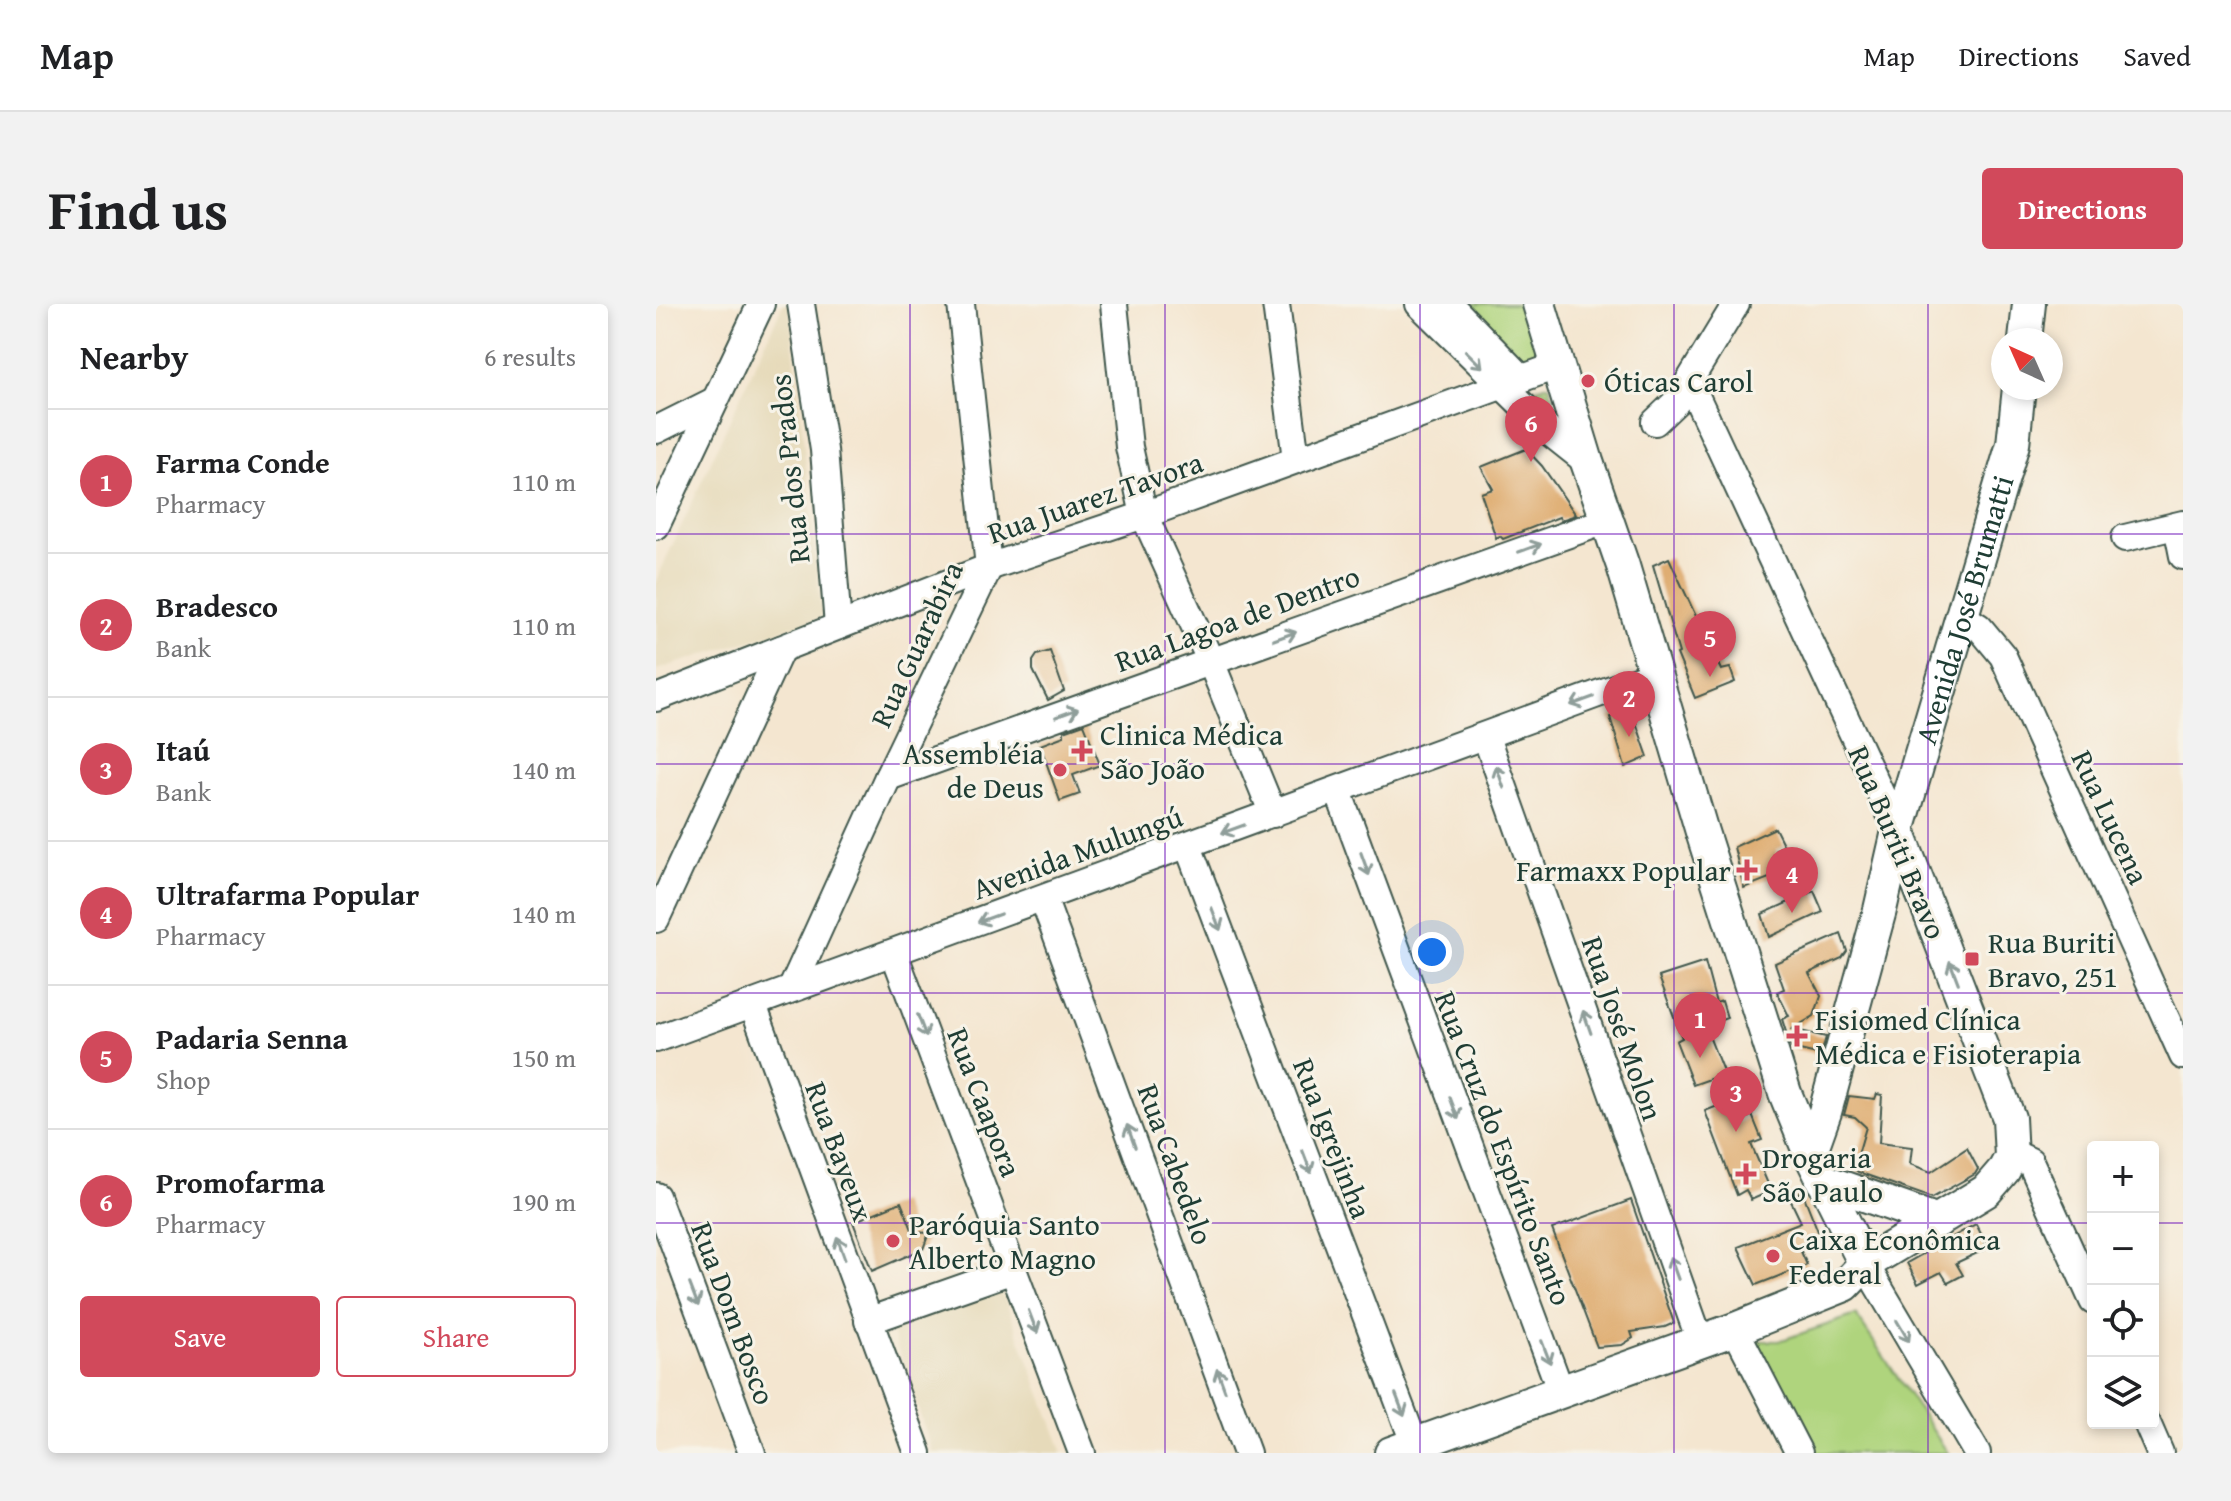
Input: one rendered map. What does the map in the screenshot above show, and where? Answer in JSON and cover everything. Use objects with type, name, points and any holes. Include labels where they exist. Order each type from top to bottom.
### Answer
[{"type":"main road","points":[[1539,304],[1608,520],[1746,977],[1785,1093],[1816,1167],[1865,1264]]},
{"type":"main road","points":[[2026,328],[2029,304]]},
{"type":"main road","name":"Avenida José Brumatti","points":[[1816,1167],[1831,1082],[1880,910],[1898,831],[2013,444],[2018,400]]},
{"type":"main road","name":"Rua Buriti Bravo","points":[[1898,831],[2009,1118],[2011,1152]]},
{"type":"main road","points":[[1880,910],[1889,903],[1906,901],[1933,920]]},
{"type":"main road","points":[[1785,1093],[1809,1091],[1831,1082]]},
{"type":"main road","points":[[1408,1450],[1845,1285],[1865,1264],[1986,1191],[2004,1170],[2011,1152]]},
{"type":"main road","points":[[1816,1167],[1938,1221]]},
{"type":"street","points":[[656,526],[761,304]]},
{"type":"street","name":"Rua dos Prados","points":[[801,304],[824,450],[838,626]]},
{"type":"street","name":"Rua Guarabira","points":[[792,988],[888,777],[989,567],[961,304]]},
{"type":"street","points":[[1114,304],[1129,447],[1144,515],[1211,662],[1273,814]]},
{"type":"street","points":[[1276,304],[1296,459]]},
{"type":"street","points":[[1419,304],[1512,383]]},
{"type":"street","points":[[1449,304],[1553,435],[1587,462]]},
{"type":"street","points":[[1655,422],[1677,401],[1736,304]]},
{"type":"street","name":"Rua Juarez Tavora","points":[[656,698],[989,567],[1144,515],[1559,365]]},
{"type":"street","name":"Rua Buriti Bravo","points":[[1689,381],[1898,831]]},
{"type":"street","points":[[656,430],[714,401]]},
{"type":"street","name":"Rua Lagoa de Dentro","points":[[888,777],[1608,520]]},
{"type":"street","points":[[2125,538],[2180,525],[2183,556]]},
{"type":"street","name":"Rua Lucena","points":[[1963,617],[1979,627],[2003,656],[2183,1056]]},
{"type":"street","points":[[656,919],[781,649]]},
{"type":"street","name":"Avenida Mulungú","points":[[656,1039],[1655,673]]},
{"type":"street","name":"Rua José Molon","points":[[1486,737],[1700,1341]]},
{"type":"street","name":"Rua Cruz do Espírito Santo","points":[[1338,791],[1561,1392]]},
{"type":"street","name":"Rua Igrejinha","points":[[1188,846],[1408,1450]]},
{"type":"street","name":"Rua Cabedelo","points":[[1043,898],[1247,1453]]},
{"type":"street","name":"Rua Caapora","points":[[894,953],[1082,1453]]},
{"type":"street","name":"Rua Bayeux","points":[[753,1005],[918,1453]]},
{"type":"street","points":[[2011,1152],[2030,1161],[2087,1288]]},
{"type":"street","name":"Rua Dom Bosco","points":[[656,1196],[752,1453]]},
{"type":"street","points":[[1865,1264],[1977,1453]]},
{"type":"street","points":[[868,1321],[1013,1270]]},
{"type":"street","points":[[1735,1329],[1799,1453]]},
{"type":"street","points":[[2150,1429],[2160,1453]]},
{"type":"shaded area","points":[[783,304],[789,304],[822,617],[656,670],[656,581]]},
{"type":"shaded area","points":[[996,1289],[1005,1299],[1063,1453],[933,1453],[891,1329]]},
{"type":"green space","points":[[1475,304],[1527,304],[1538,352],[1536,360],[1531,362],[1523,358],[1470,307]]},
{"type":"green space","points":[[1549,385],[1558,425],[1527,395]]},
{"type":"green space","points":[[1856,1315],[1948,1453],[1810,1453],[1754,1341],[1779,1341]]},
{"type":"building","points":[[1526,449],[1542,466],[1576,515],[1561,520],[1559,517],[1503,539],[1500,536],[1496,538],[1481,493],[1493,489],[1481,467]]},
{"type":"building","points":[[1669,558],[1721,670],[1730,668],[1735,682],[1695,698],[1677,654],[1653,565]]},
{"type":"building","name":"Clinica Médica São João","points":[[1050,651],[1064,691],[1048,700],[1033,670],[1033,661],[1037,655]]},
{"type":"building","points":[[1631,708],[1648,757],[1625,767],[1610,717]]},
{"type":"building","points":[[1084,724],[1100,765],[1073,775],[1080,794],[1060,801],[1040,745]]},
{"type":"building","points":[[1775,828],[1784,846],[1776,850],[1782,873],[1744,888],[1734,847]]},
{"type":"building","points":[[1814,891],[1823,912],[1769,937],[1762,914]]},
{"type":"building","points":[[1841,934],[1847,951],[1842,958],[1809,973],[1821,996],[1814,1016],[1792,1029],[1826,1037],[1821,1055],[1791,1048],[1782,1019],[1789,1016],[1777,992],[1784,989],[1775,963]]},
{"type":"building","points":[[1705,962],[1716,1003],[1722,1001],[1727,1018],[1705,1026],[1724,1074],[1693,1085],[1676,1041],[1682,1038],[1659,977]]},
{"type":"building","points":[[1877,1094],[1882,1095],[1879,1143],[1912,1147],[1910,1164],[1931,1172],[1967,1148],[1978,1169],[1975,1174],[1932,1198],[1858,1172],[1854,1168],[1866,1127],[1855,1117],[1844,1115],[1849,1096],[1875,1099]]},
{"type":"building","points":[[1730,1101],[1738,1123],[1752,1115],[1762,1140],[1751,1144],[1771,1191],[1751,1200],[1746,1190],[1737,1195],[1705,1111]]},
{"type":"building","name":"Caixa Econômica Federal","points":[[1802,1191],[1821,1239],[1799,1247],[1807,1265],[1756,1285],[1738,1247],[1801,1222],[1790,1199]]},
{"type":"building","points":[[1631,1200],[1674,1323],[1631,1332],[1633,1338],[1622,1345],[1597,1347],[1552,1229]]},
{"type":"building","name":"Paróquia Santo Alberto Magno","points":[[901,1202],[913,1232],[929,1233],[923,1249],[872,1271],[853,1222]]},
{"type":"building","points":[[1976,1224],[1988,1248],[1956,1263],[1963,1275],[1948,1283],[1941,1272],[1918,1284],[1907,1263]]},
{"type":"place","name":"Óticas Carol","points":[[1588,381]]},
{"type":"place","name":"Promofarma","points":[[1531,462]]},
{"type":"place","name":"Padaria Senna","points":[[1710,677]]},
{"type":"place","name":"Bradesco","points":[[1629,737]]},
{"type":"place","name":"Clinica Médica São João","points":[[1082,751]]},
{"type":"place","name":"Assembléia de Deus","points":[[1060,770]]},
{"type":"place","name":"Farmaxx Popular","points":[[1747,870]]},
{"type":"place","name":"Ultrafarma Popular","points":[[1792,913]]},
{"type":"place","name":"Rua Buriti Bravo, 251","points":[[1972,959]]},
{"type":"place","name":"Fisiomed Clínica Médica e Fisioterapia","points":[[1797,1036]]},
{"type":"place","name":"Farma Conde","points":[[1700,1058]]},
{"type":"place","name":"Itaú","points":[[1736,1132]]},
{"type":"place","name":"Drogaria São Paulo","points":[[1746,1174]]},
{"type":"place","name":"Paróquia Santo Alberto Magno","points":[[893,1241]]},
{"type":"place","name":"Caixa Econômica Federal","points":[[1773,1256]]}]
